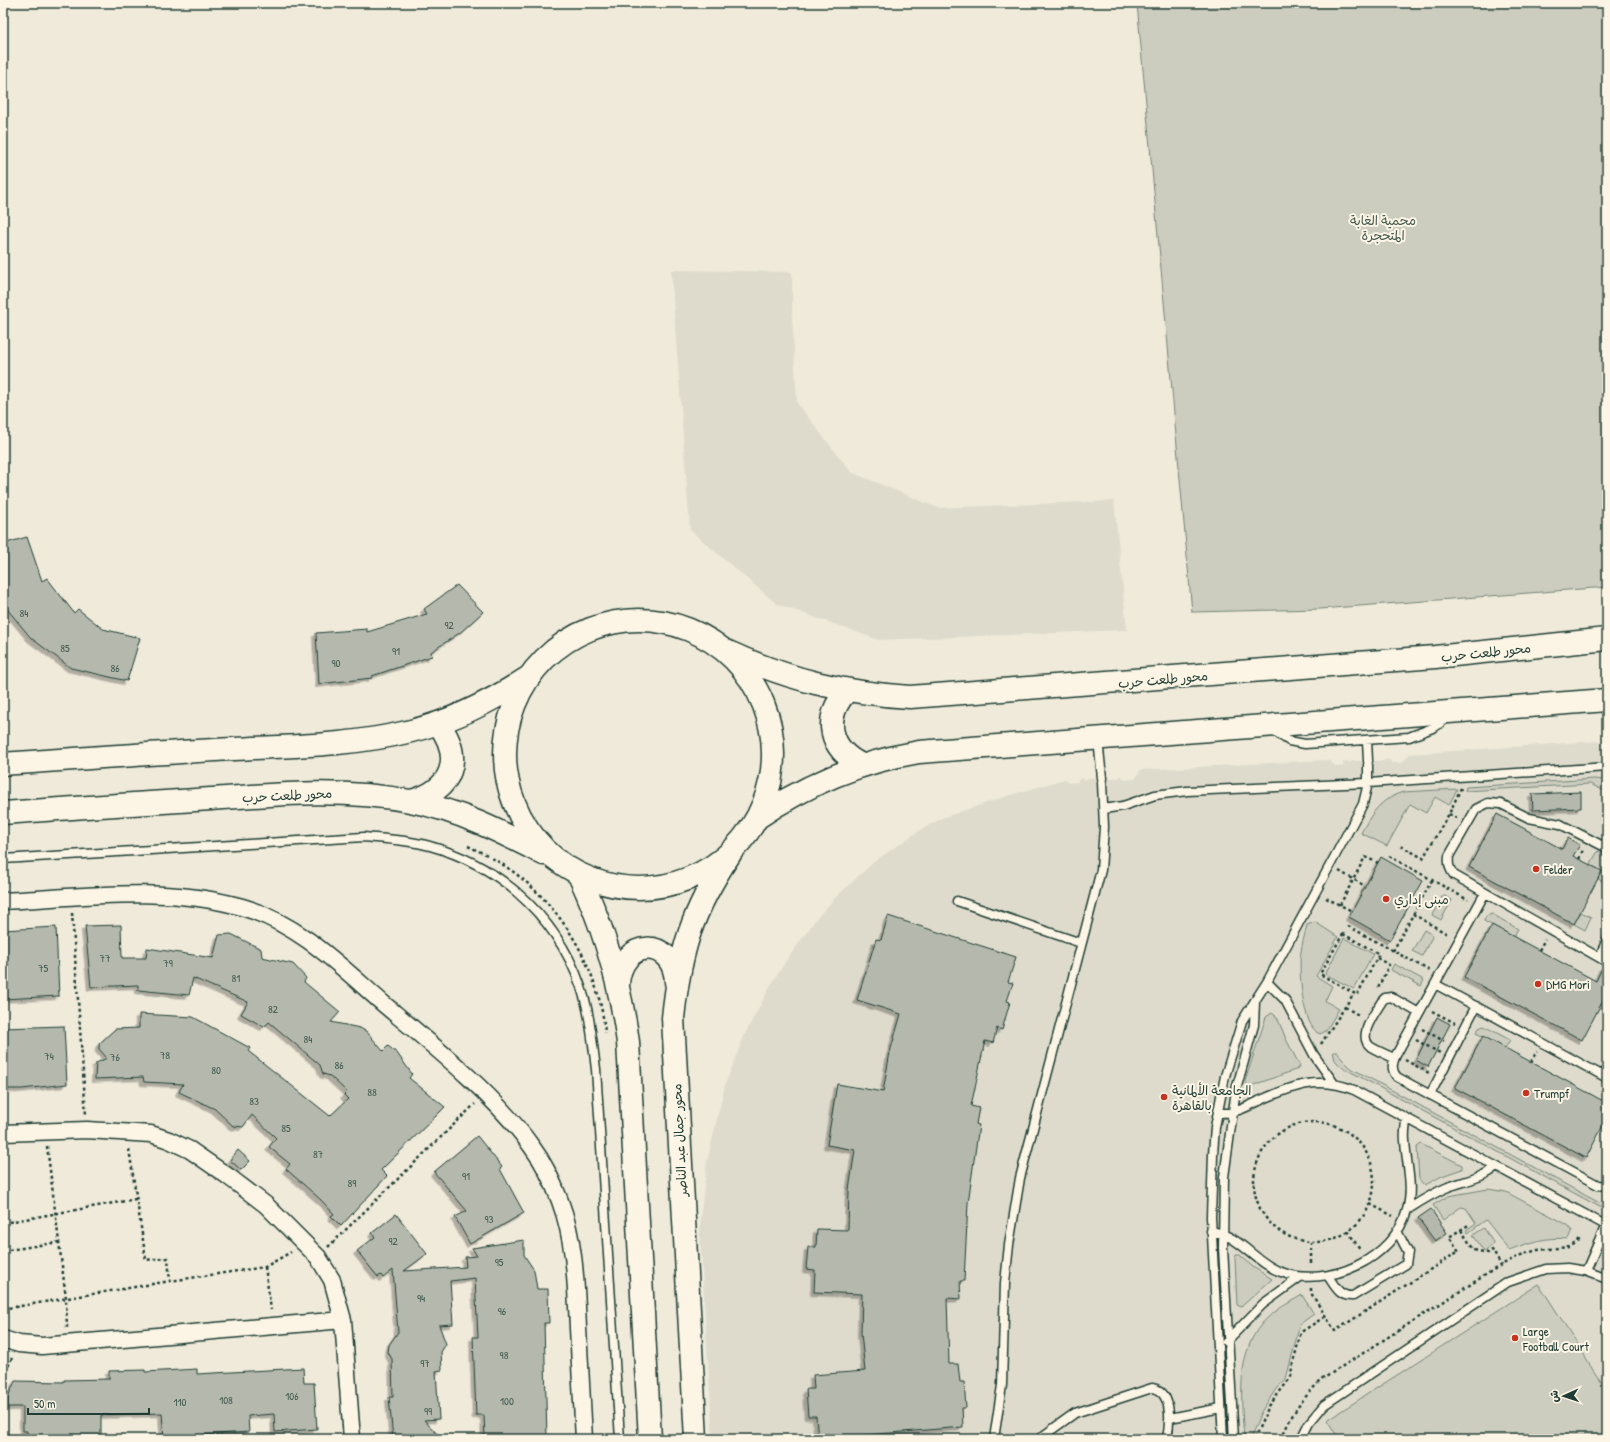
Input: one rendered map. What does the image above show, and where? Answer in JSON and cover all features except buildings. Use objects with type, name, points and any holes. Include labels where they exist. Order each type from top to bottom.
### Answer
[{"type":"main road","points":[[642,619],[686,628],[707,638],[726,651],[742,667],[755,686],[765,708],[771,730],[773,754],[772,776],[766,798],[757,818],[745,837],[730,854],[693,878],[672,885],[649,889],[626,888],[602,884],[579,875],[559,862],[540,845],[525,825],[514,803],[505,758],[508,729],[519,695],[543,660],[571,638],[598,626],[620,621],[642,619]]},
{"type":"main road","name":"محور طلعت حرب","points":[[726,651],[785,675],[847,691],[910,697],[1427,657],[1607,639]]},
{"type":"main road","points":[[3,764],[356,741],[411,731],[438,723],[485,703],[530,677]]},
{"type":"main road","points":[[847,691],[840,698],[833,714],[833,732],[843,752],[854,761],[862,765]]},
{"type":"main road","points":[[757,818],[802,790],[825,778],[862,765],[919,752],[1607,700]]},
{"type":"main road","points":[[411,801],[428,796],[441,786],[450,771],[452,754],[448,737],[438,723]]},
{"type":"main road","name":"محور طلعت حرب","points":[[3,812],[327,792],[355,793],[411,801],[467,817],[495,829],[559,862]]},
{"type":"main road","name":"محور جمال عبد الناصر","points":[[696,1439],[673,1043],[673,1018],[676,984],[684,944],[703,897],[730,854]]},
{"type":"main road","points":[[579,875],[599,921],[618,986],[624,1013],[631,1070],[650,1439]]},
{"type":"main road","points":[[618,986],[620,970],[627,958],[639,950],[646,949],[653,950],[666,956],[674,967],[676,984]]},
{"type":"street","points":[[3,901],[118,894],[164,895],[207,900],[243,908],[278,922],[329,955],[415,1030],[485,1094],[532,1147],[547,1171],[560,1201],[570,1234],[576,1283],[584,1439]]},
{"type":"street","points":[[3,1133],[87,1130],[127,1131],[151,1134],[169,1140],[190,1150],[229,1177],[266,1206],[318,1257],[332,1280],[343,1320],[352,1439]]},
{"type":"street","points":[[3,1339],[18,1344],[42,1346],[343,1320]]},
{"type":"lane","points":[[1267,726],[1281,737],[1297,743],[1409,737],[1423,732],[1440,723],[1455,711]]},
{"type":"lane","points":[[994,1439],[1002,1385],[1005,1283],[1014,1211],[1027,1145],[1100,870],[1104,843],[1104,809],[1098,739]]},
{"type":"lane","points":[[1222,1439],[1211,1231],[1213,1154],[1218,1113],[1225,1076],[1238,1029],[1245,1014],[1267,982],[1363,804],[1368,783],[1367,740]]},
{"type":"lane","points":[[1104,809],[1123,806],[1155,796],[1187,791],[1368,783],[1607,767]]},
{"type":"lane","points":[[1607,848],[1560,824],[1529,818],[1501,804],[1488,803],[1476,809],[1449,856],[1448,861],[1454,875],[1607,962]]},
{"type":"lane","points":[[3,860],[364,837],[409,842],[450,852],[490,872],[524,897],[555,934],[567,955],[585,1000],[590,1024],[596,1077],[620,1439]]},
{"type":"lane","points":[[1485,893],[1395,1057],[1392,1069],[1397,1078],[1598,1185],[1607,1186]]},
{"type":"lane","points":[[958,901],[1081,943]]},
{"type":"lane","points":[[1599,957],[1607,940]]},
{"type":"lane","points":[[1438,980],[1476,1006],[1606,1074]]},
{"type":"lane","points":[[1267,982],[1285,1000],[1314,1055],[1333,1082]]},
{"type":"lane","points":[[1395,1057],[1371,1046],[1366,1038],[1367,1029],[1385,998],[1391,997],[1421,1010]]},
{"type":"lane","points":[[1234,1439],[1223,1234],[1224,1177],[1232,1113],[1242,1061],[1254,1025],[1255,1001]]},
{"type":"lane","points":[[1430,1095],[1476,1006]]},
{"type":"lane","points":[[1218,1113],[1232,1113],[1293,1088],[1312,1083],[1333,1082],[1354,1090],[1606,1225],[1586,1271]]},
{"type":"lane","points":[[1211,1231],[1223,1234],[1239,1243],[1271,1268],[1300,1277],[1328,1276],[1348,1270],[1367,1260],[1379,1252],[1397,1231],[1408,1210],[1409,1184],[1405,1140],[1406,1119]]},
{"type":"lane","points":[[1408,1210],[1427,1197],[1449,1187],[1481,1177],[1497,1167]]},
{"type":"lane","points":[[1328,1276],[1338,1291],[1347,1296],[1353,1296],[1406,1264],[1408,1252],[1397,1231]]},
{"type":"lane","points":[[1302,1439],[1309,1423],[1324,1404],[1508,1282],[1546,1269],[1567,1268],[1586,1271],[1607,1279]]},
{"type":"lane","points":[[1217,1343],[1228,1342],[1263,1304],[1300,1277]]},
{"type":"lane","points":[[1044,1436],[1074,1413],[1152,1388],[1160,1390],[1163,1394],[1170,1418],[1167,1439]]},
{"type":"lane","points":[[1170,1418],[1221,1408]]},
{"type":"path","points":[[1401,846],[1423,858],[1461,792]]},
{"type":"path","points":[[463,844],[497,861],[516,874],[538,894],[563,922],[586,962],[601,1005],[605,1036]]},
{"type":"path","points":[[1389,856],[1478,906]]},
{"type":"path","points":[[1340,905],[1365,857],[1378,863]]},
{"type":"path","points":[[1329,866],[1365,886]]},
{"type":"path","points":[[1393,951],[1432,880]]},
{"type":"path","points":[[1315,892],[1352,911]]},
{"type":"path","points":[[71,897],[87,1130]]},
{"type":"path","points":[[1413,914],[1437,928]]},
{"type":"path","points":[[1348,926],[1393,951],[1438,980]]},
{"type":"path","points":[[1342,934],[1379,954],[1357,995],[1354,993],[1320,974],[1342,934]]},
{"type":"path","points":[[1538,936],[1545,940]]},
{"type":"path","points":[[1377,958],[1389,965],[1375,993],[1385,998]]},
{"type":"path","points":[[1314,1055],[1354,993]]},
{"type":"path","points":[[1345,1007],[1355,1013]]},
{"type":"path","points":[[1421,1010],[1465,1028]]},
{"type":"path","points":[[1413,1024],[1455,1047]]},
{"type":"path","points":[[1407,1035],[1450,1058]]},
{"type":"path","points":[[1530,1048],[1536,1052]]},
{"type":"path","points":[[1395,1057],[1439,1078]]},
{"type":"path","points":[[318,1257],[485,1094]]},
{"type":"path","points":[[1322,1122],[1344,1130],[1354,1138],[1368,1157],[1374,1180],[1370,1204],[1361,1219],[1348,1231],[1331,1240],[1311,1242],[1288,1236],[1269,1222],[1262,1212],[1254,1189],[1256,1165],[1268,1143],[1287,1128],[1298,1124],[1322,1122]]},
{"type":"path","points":[[46,1131],[58,1242],[66,1298],[68,1344]]},
{"type":"path","points":[[127,1131],[146,1260],[168,1258],[170,1281]]},
{"type":"path","points":[[3,1223],[136,1199]]},
{"type":"path","points":[[1370,1204],[1403,1221]]},
{"type":"path","points":[[1461,1230],[1474,1250],[1488,1253],[1492,1250],[1501,1265]]},
{"type":"path","points":[[1348,1231],[1367,1260]]},
{"type":"path","points":[[1282,1439],[1291,1418],[1300,1404],[1321,1380],[1501,1265],[1523,1254],[1538,1250],[1569,1248],[1576,1243],[1579,1238]]},
{"type":"path","points":[[3,1251],[58,1242]]},
{"type":"path","points":[[3,1308],[266,1267],[306,1244]]},
{"type":"path","points":[[266,1267],[273,1327]]},
{"type":"path","points":[[1254,1439],[1269,1406],[1291,1377],[1301,1332],[1326,1316]]},
{"type":"path","points":[[3,1377],[18,1344]]},
{"type":"shaded area","points":[[671,270],[792,272],[792,316],[797,403],[851,472],[938,508],[1114,501],[1127,630],[879,640],[777,604],[690,530]]},
{"type":"shaded area","name":"الجامعة الألمانية بالقاهرة","points":[[1599,741],[1607,747],[1607,1439],[713,1439],[700,1235],[707,1162],[725,1085],[745,1034],[771,985],[786,961],[817,918],[835,898],[875,861],[919,831],[942,818],[1065,779],[1068,783],[1078,782],[1078,780],[1082,778],[1087,780],[1087,778],[1119,778],[1121,776],[1126,780],[1135,779],[1141,770],[1328,760],[1337,767],[1343,766],[1343,763],[1347,761],[1350,763],[1352,761],[1384,761],[1386,759],[1391,761],[1391,763],[1401,763],[1410,754]]},
{"type":"green space","name":"محمية الغابة المتحجرة","points":[[1137,3],[1607,3],[1607,587],[1320,609],[1192,612]]},
{"type":"green space","points":[[1594,779],[1607,780],[1607,792],[1590,784],[1465,791],[1466,787]]},
{"type":"green space","points":[[1457,789],[1449,805],[1435,797],[1426,813],[1410,804],[1387,846],[1361,833],[1373,813],[1383,803],[1395,795],[1403,792]]},
{"type":"green space","points":[[1598,851],[1607,856],[1606,883],[1598,879],[1602,871],[1590,865]]},
{"type":"green space","points":[[1443,895],[1452,900],[1441,920],[1432,915]]},
{"type":"green space","points":[[1581,912],[1591,917],[1585,930],[1574,924]]},
{"type":"green space","points":[[1492,914],[1518,929],[1513,937],[1484,921],[1486,916]]},
{"type":"green space","points":[[1315,922],[1338,937],[1316,976],[1332,986],[1325,1001],[1339,1009],[1326,1031],[1320,1034],[1314,1029],[1309,1021],[1305,1010],[1300,971],[1301,949],[1307,925]]},
{"type":"green space","points":[[1424,930],[1433,935],[1422,956],[1412,951]]},
{"type":"green space","points":[[1344,938],[1373,954],[1354,989],[1325,974]]},
{"type":"green space","points":[[1394,964],[1424,980],[1421,986],[1391,970]]},
{"type":"green space","points":[[1272,1013],[1277,1017],[1286,1039],[1300,1066],[1298,1069],[1248,1087],[1245,1081],[1266,1017]]},
{"type":"green space","points":[[1484,1026],[1510,1040],[1505,1048],[1476,1033],[1479,1028]]},
{"type":"green space","points":[[1333,1052],[1338,1052],[1341,1058],[1351,1068],[1607,1207],[1607,1211],[1340,1066],[1335,1060]]},
{"type":"green space","points":[[1421,1144],[1462,1165],[1462,1169],[1442,1176],[1425,1185],[1423,1184],[1419,1179],[1417,1147]]},
{"type":"green space","points":[[1488,1189],[1506,1192],[1568,1225],[1572,1230],[1568,1239],[1545,1239],[1509,1250],[1486,1220],[1468,1233],[1466,1230],[1476,1223],[1466,1208],[1461,1207],[1443,1220],[1433,1205],[1448,1196]]},
{"type":"green space","points":[[1484,1228],[1494,1244],[1484,1251],[1473,1235]]},
{"type":"green space","points":[[1236,1255],[1240,1255],[1253,1267],[1272,1279],[1241,1307],[1237,1305]]},
{"type":"green space","name":"Large Football Court","points":[[1539,1284],[1607,1391],[1607,1434],[1600,1439],[1339,1439],[1327,1420]]},
{"type":"green space","points":[[1302,1295],[1314,1314],[1300,1324],[1286,1379],[1276,1389],[1261,1412],[1250,1439],[1244,1439],[1242,1405],[1243,1369],[1253,1337],[1262,1323],[1276,1311]]},
{"type":"place","name":"Felder","points":[[1536,869]]},
{"type":"place","name":"مبنى إداري","points":[[1386,899]]},
{"type":"place","name":"DMG Mori","points":[[1538,984]]},
{"type":"place","name":"Trumpf","points":[[1526,1093]]},
{"type":"place","name":"الجامعة الألمانية بالقاهرة","points":[[1164,1097]]},
{"type":"place","name":"Large Football Court","points":[[1515,1338]]}]
